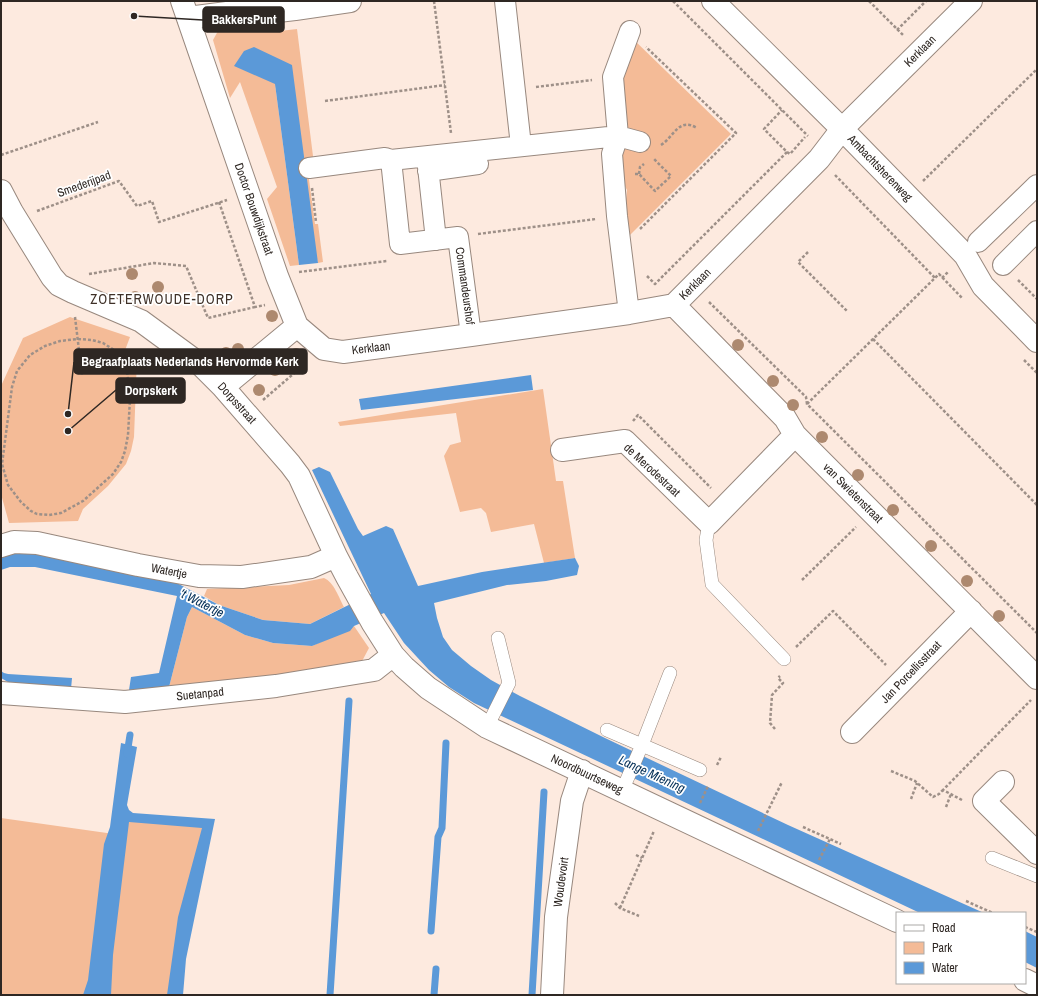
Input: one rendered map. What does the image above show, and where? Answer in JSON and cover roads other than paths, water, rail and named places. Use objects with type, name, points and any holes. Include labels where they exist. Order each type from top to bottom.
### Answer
[{"type":"street","points":[[185,10],[265,8],[278,11],[350,1]]},
{"type":"street","points":[[504,1],[515,90],[511,152]]},
{"type":"street","name":"Ambachtsherenweg","points":[[713,1],[842,129],[965,255],[983,286],[1037,341]]},
{"type":"street","name":"Kerklaan","points":[[297,326],[324,349],[343,352],[629,313],[674,305],[822,156],[842,129],[971,1]]},
{"type":"street","name":"Doctor Bouwdijkstraat","points":[[185,10],[277,276],[297,326]]},
{"type":"street","points":[[629,313],[617,216],[614,177],[615,145],[612,77],[630,31]]},
{"type":"street","points":[[309,168],[385,158],[391,160],[427,163],[511,152],[581,146],[615,145],[646,149]]},
{"type":"street","points":[[427,163],[454,153],[511,152]]},
{"type":"street","name":"Commandeurshof","points":[[391,160],[400,244],[458,237],[471,335]]},
{"type":"street","points":[[427,163],[436,240]]},
{"type":"street","points":[[978,242],[1037,185]]},
{"type":"street","name":"Dorpsstraat","points":[[1,191],[52,277],[59,285],[141,321],[202,365],[224,387],[290,464],[298,476],[336,556]]},
{"type":"street","points":[[1003,265],[1037,231]]},
{"type":"street","name":"van Swietenstraat","points":[[674,305],[785,418],[795,435],[1037,678]]},
{"type":"street","points":[[224,387],[297,326]]},
{"type":"street","points":[[709,523],[795,435]]},
{"type":"street","name":"de Merodestraat","points":[[562,450],[625,441],[709,523]]},
{"type":"street","name":"Watertje","points":[[1,546],[14,542],[37,543],[138,565],[198,576],[242,577],[312,567],[336,556]]},
{"type":"street","name":"Noordbuurtseweg","points":[[336,556],[357,596],[393,655],[428,688],[489,723],[582,771],[624,786],[663,811],[896,921]]},
{"type":"street","name":"Jan Porcellisstraat","points":[[852,732],[971,611]]},
{"type":"street","name":"Suetanpad","points":[[1,693],[125,702],[276,686],[374,670],[393,655]]},
{"type":"street","name":"Woudevoirt","points":[[552,995],[556,917],[572,801],[582,771]]},
{"type":"street","points":[[1003,782],[984,801],[1037,853]]},
{"type":"street","points":[[1026,980],[1037,986]]},
{"type":"lane","points":[[709,523],[706,540],[712,584],[784,665]]},
{"type":"lane","points":[[489,723],[508,683],[498,638]]},
{"type":"lane","points":[[624,786],[641,748],[670,673]]},
{"type":"lane","points":[[607,730],[641,748],[700,770]]},
{"type":"lane","points":[[992,858],[1037,876]]},
{"type":"water","points":[[254,47],[292,65],[318,263],[299,265],[275,84],[234,66],[244,51]]},
{"type":"water","points":[[531,375],[533,390],[361,410],[359,399]]},
{"type":"water","points":[[319,467],[330,472],[358,529],[363,536],[386,526],[393,529],[418,586],[482,572],[575,558],[579,566],[577,575],[546,581],[507,585],[434,603],[443,637],[452,650],[491,680],[605,738],[788,825],[982,912],[918,912],[474,703],[449,687],[429,670],[404,643],[384,613],[354,626],[350,631],[312,646],[273,643],[245,635],[192,607],[187,617],[169,687],[129,690],[131,677],[159,673],[177,596],[35,567],[10,567],[1,570],[1,555],[27,551],[171,580],[219,605],[263,620],[310,624],[371,594],[312,470]]},
{"type":"water","points":[[1,671],[8,674],[72,678],[71,689],[8,682],[1,678]]},
{"type":"water","points":[[121,743],[137,747],[127,805],[129,810],[133,813],[215,819],[186,959],[183,995],[167,995],[178,917],[202,828],[129,822],[113,955],[111,995],[83,995],[88,980],[104,844],[110,827]]},
{"type":"water","points":[[1026,932],[1037,937],[1037,968],[1026,962]]},
{"type":"waterway","points":[[330,995],[349,701]]},
{"type":"waterway","points":[[127,754],[130,735]]},
{"type":"waterway","points":[[431,931],[438,837],[442,828],[446,743]]},
{"type":"waterway","points":[[532,995],[544,792]]},
{"type":"waterway","points":[[434,995],[436,969]]},
{"type":"place","name":"BakkersPunt","points":[[134,16]]},
{"type":"place","name":"Begraafplaats Nederlands Hervormde Kerk","points":[[68,414]]},
{"type":"place","name":"Dorpskerk","points":[[68,431]]},
{"type":"district","name":"ZOETERWOUDE-DORP","points":[[162,299]]},
{"type":"water label","name":"'t Watertje","points":[[202,603]]},
{"type":"water label","name":"Lange Miening","points":[[652,774]]}]
